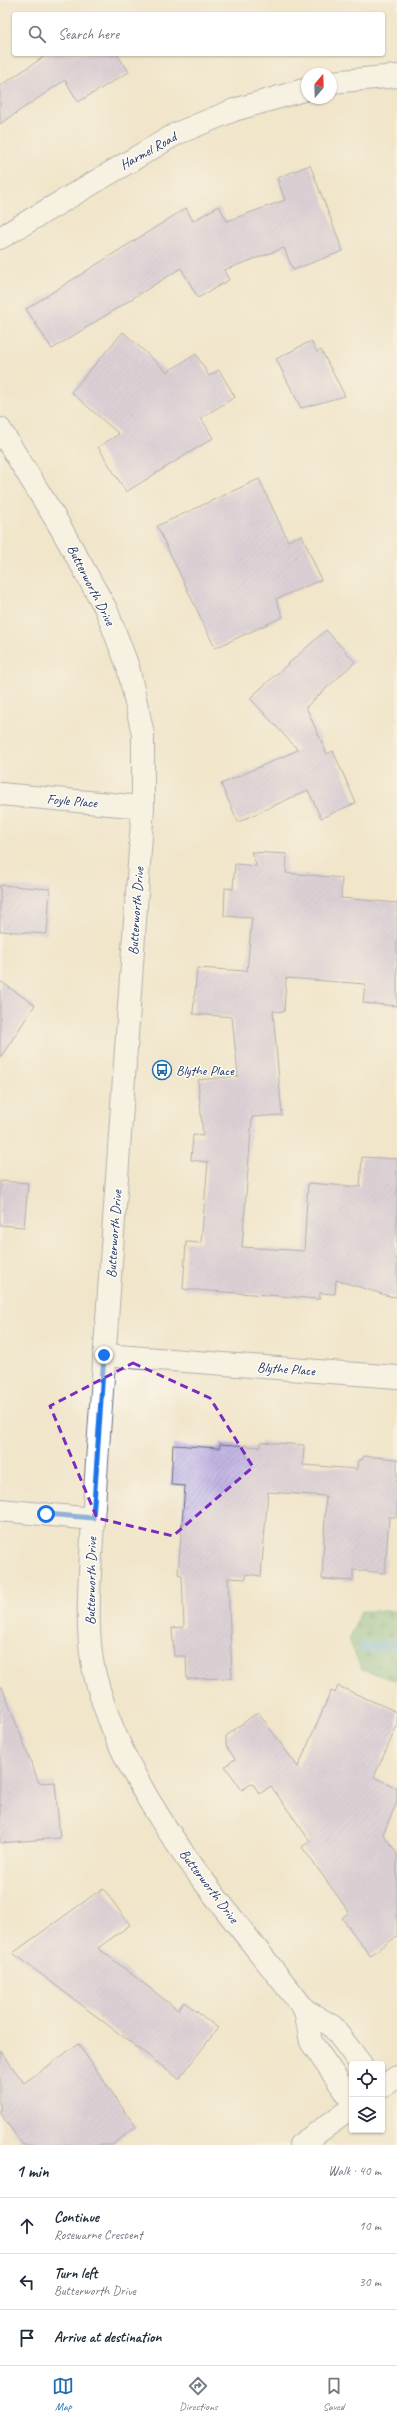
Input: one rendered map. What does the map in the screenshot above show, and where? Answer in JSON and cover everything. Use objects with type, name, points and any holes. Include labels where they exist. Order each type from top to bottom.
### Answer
[{"type":"street","points":[[337,81],[397,76]]},
{"type":"street","name":"Harmel Road","points":[[0,238],[176,134],[234,110],[301,91]]},
{"type":"street","name":"Butterworth Drive","points":[[0,429],[62,530],[106,609],[128,667],[143,734],[143,807],[93,1518],[90,1625],[96,1678],[118,1743],[147,1796],[181,1849],[305,2010],[332,2026],[359,2061]]},
{"type":"street","name":"Foyle Place","points":[[0,794],[143,807]]},
{"type":"street","name":"Blythe Place","points":[[104,1355],[397,1377]]},
{"type":"street","points":[[0,1510],[93,1518]]},
{"type":"street","name":"Butterworth Drive","points":[[305,2010],[312,2042],[349,2097]]},
{"type":"street","points":[[385,2085],[397,2077]]},
{"type":"street","points":[[300,2145],[349,2110]]},
{"type":"highlighted area","points":[[133,1363],[210,1398],[253,1467],[173,1536],[97,1518],[50,1406]]},
{"type":"green space","points":[[361,1611],[397,1611],[397,1681],[362,1670],[349,1640]]},
{"type":"building","points":[[45,56],[118,56],[129,72],[78,102],[65,80],[0,124],[0,86]]},
{"type":"building","points":[[310,165],[343,251],[293,270],[284,248],[224,270],[229,280],[198,298],[181,268],[52,349],[26,309],[186,208],[193,221],[219,206],[227,221],[285,200],[277,178]]},
{"type":"building","points":[[123,332],[167,372],[196,354],[209,376],[219,370],[235,397],[201,418],[213,438],[126,492],[98,447],[119,434],[71,392]]},
{"type":"building","points":[[311,341],[317,352],[321,350],[345,396],[301,408],[276,359]]},
{"type":"building","points":[[259,479],[288,541],[302,535],[321,580],[276,599],[283,617],[215,648],[157,526]]},
{"type":"building","points":[[326,630],[355,662],[306,707],[327,754],[333,751],[356,803],[321,818],[308,790],[238,822],[221,784],[298,750],[250,698]]},
{"type":"building","points":[[251,852],[287,854],[286,873],[342,878],[341,898],[397,903],[397,1006],[363,1003],[365,984],[286,978],[284,1012],[273,1011],[282,1115],[252,1117],[242,1247],[304,1251],[308,1183],[360,1187],[362,1157],[397,1159],[397,1297],[336,1280],[335,1294],[320,1293],[320,1299],[183,1289],[186,1242],[201,1243],[208,1162],[191,1160],[193,1135],[203,1136],[198,1080],[238,1076],[232,1017],[193,1014],[197,968],[247,971],[252,918],[224,916],[225,888],[233,889],[235,864],[257,866]]},
{"type":"building","points":[[0,885],[50,889],[47,934],[0,931]]},
{"type":"building","points":[[0,981],[35,1005],[0,1058]]},
{"type":"building","points":[[0,1181],[28,1183],[24,1227],[0,1225]]},
{"type":"building","points":[[261,1442],[304,1445],[303,1465],[357,1469],[358,1460],[362,1460],[363,1456],[397,1459],[397,1517],[389,1517],[385,1573],[353,1570],[353,1581],[322,1579],[326,1496],[268,1492],[261,1576],[246,1574],[246,1579],[228,1578],[232,1678],[187,1679],[186,1656],[174,1656],[172,1628],[184,1627],[182,1575],[178,1574],[185,1486],[171,1485],[173,1445],[219,1448],[220,1444],[261,1447]]},
{"type":"building","points":[[338,1686],[397,1712],[397,1726],[374,1777],[397,1788],[397,1802],[383,1834],[397,1853],[397,1936],[370,1956],[342,1918],[349,1912],[302,1847],[310,1841],[271,1786],[260,1794],[252,1783],[242,1790],[225,1766],[235,1759],[226,1746],[226,1736],[258,1712],[298,1767],[331,1691],[335,1693]]},
{"type":"building","points":[[0,1687],[2,1687],[39,1783],[55,1782],[60,1838],[0,1843]]},
{"type":"building","points":[[103,1888],[130,1925],[98,1948],[178,2010],[184,2002],[218,2028],[179,2079],[13,1953]]},
{"type":"building","points":[[78,2044],[136,2127],[112,2145],[23,2145],[0,2113],[0,2050],[24,2083]]},
{"type":"waterway","points":[[362,1647],[397,1645]]},
{"type":"place","name":"Blythe Place","points":[[162,1070]]},
{"type":"route","points":[[46,1514],[93,1518],[104,1355]]}]
